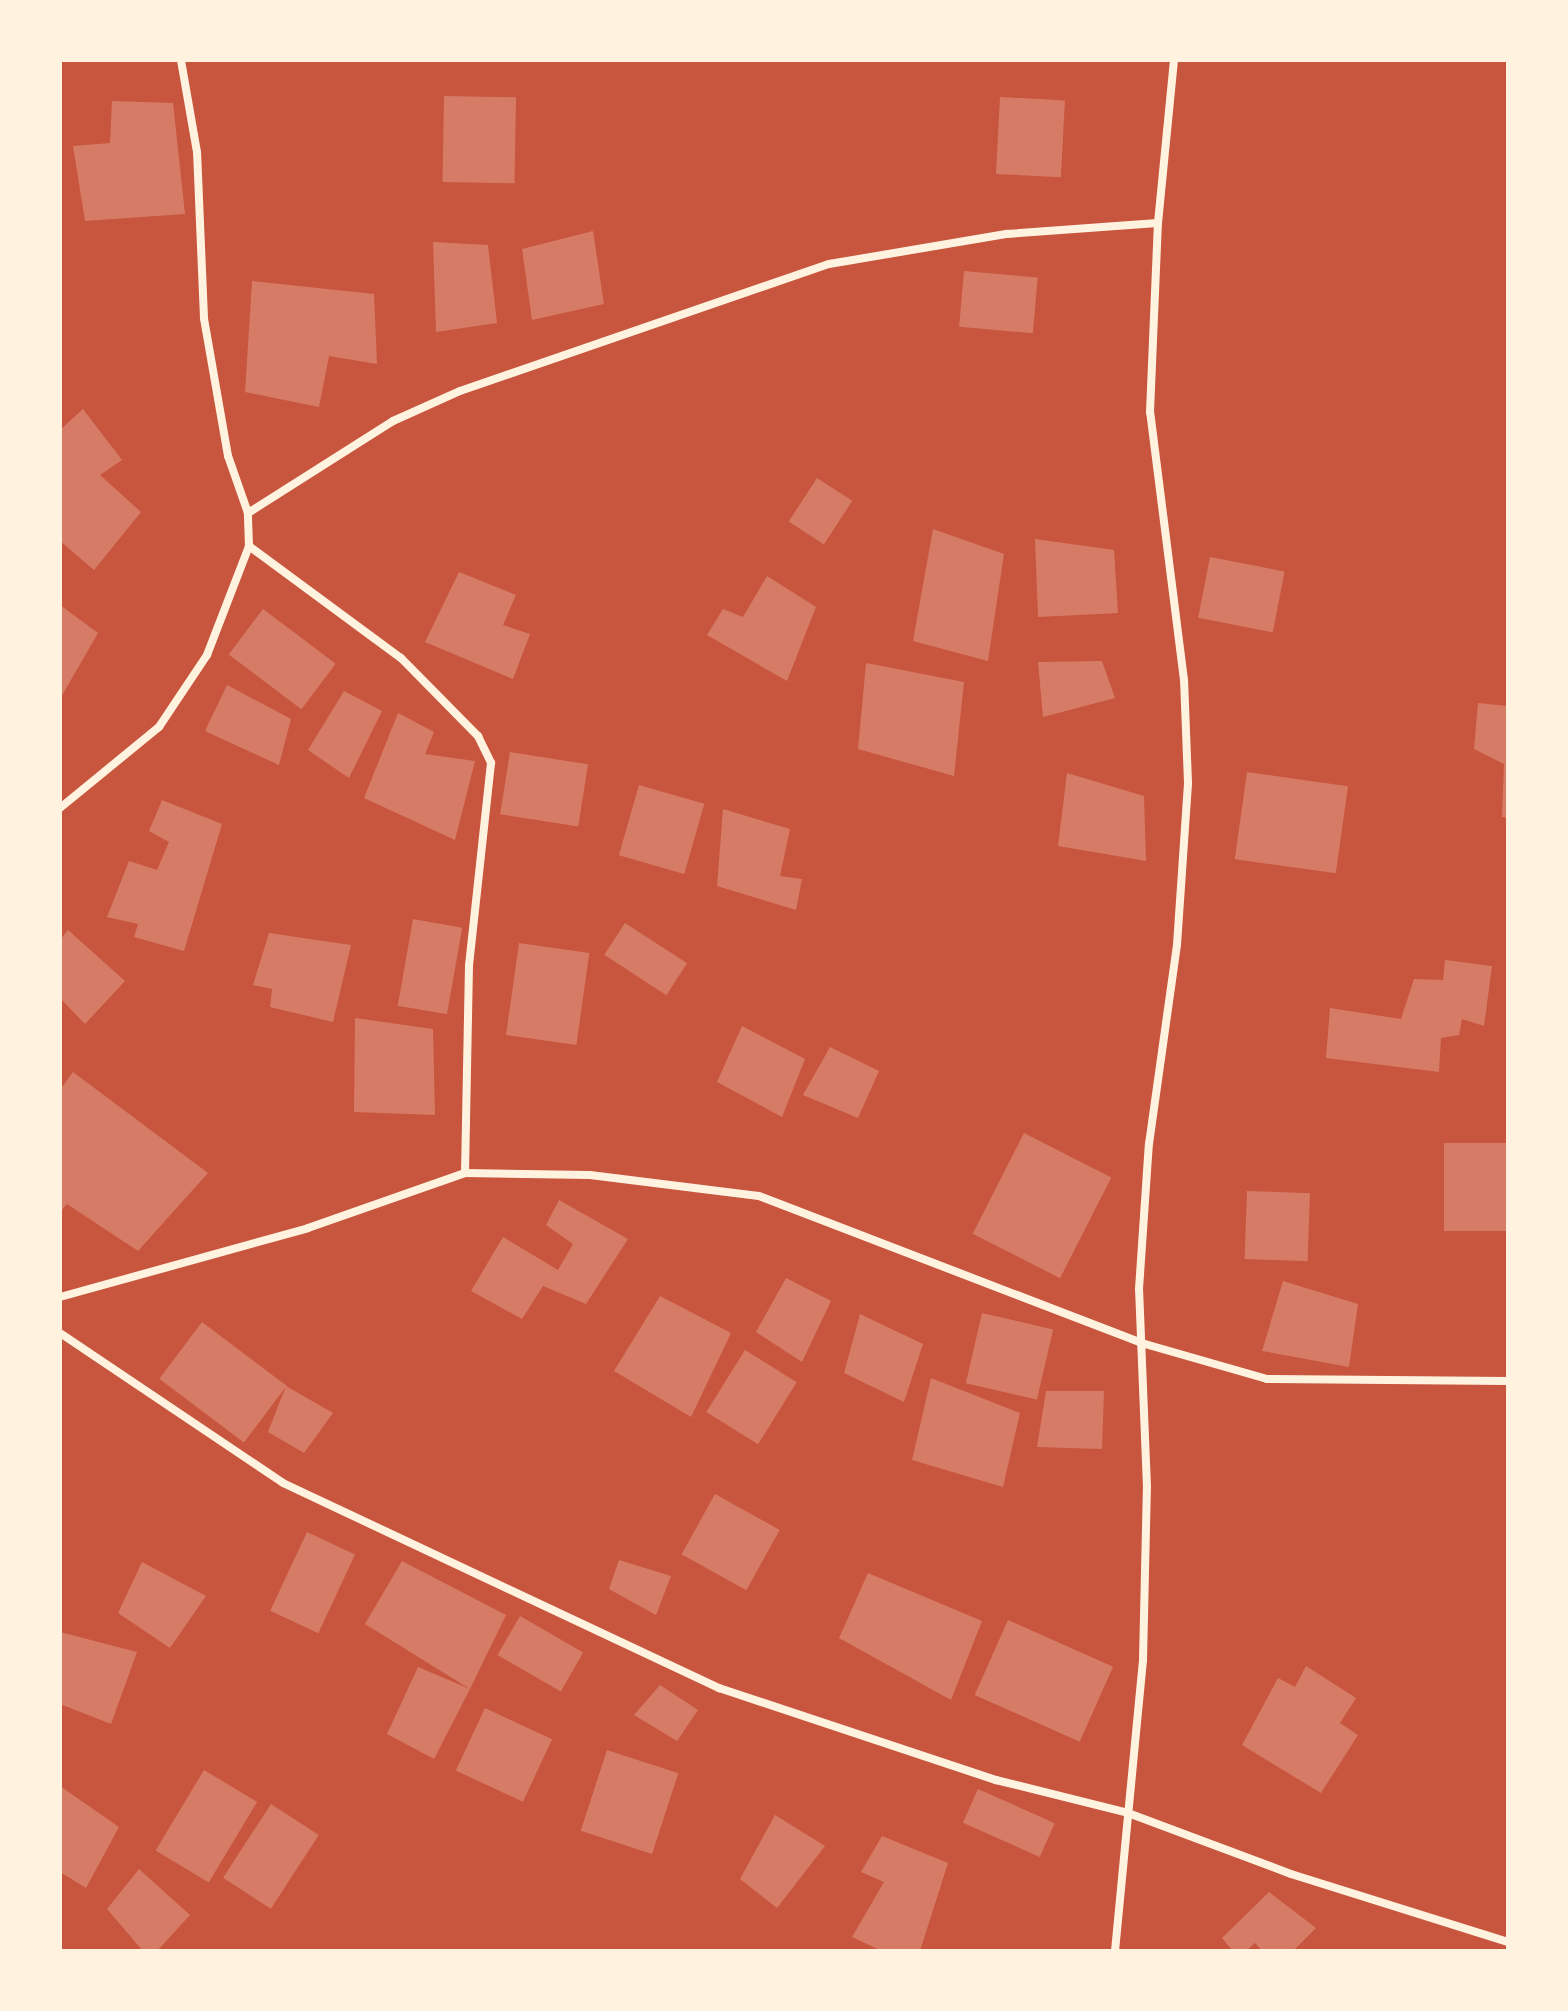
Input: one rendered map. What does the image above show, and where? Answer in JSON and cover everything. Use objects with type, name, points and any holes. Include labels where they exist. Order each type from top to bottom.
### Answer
[{"type":"street","points":[[60,808],[159,727],[207,655],[249,546],[248,513],[228,456],[204,318],[197,152],[181,60]]},
{"type":"street","points":[[1115,1951],[1143,1660],[1145,1344],[1139,1289],[1149,1144],[1177,945],[1188,783],[1184,680],[1150,412],[1158,223],[1174,60]]},
{"type":"street","points":[[248,513],[393,421],[460,391],[829,264],[1007,234],[1158,223]]},
{"type":"street","points":[[249,546],[401,658],[478,736],[491,763],[469,965],[465,1173]]},
{"type":"street","points":[[60,1297],[308,1228],[465,1173],[590,1175],[759,1196],[1145,1344],[1267,1379],[1508,1381]]},
{"type":"street","points":[[60,1333],[283,1483],[719,1688],[996,1780],[1128,1813],[1291,1874],[1508,1942]]},
{"type":"building","points":[[444,96],[516,97],[514,183],[442,182]]},
{"type":"building","points":[[1000,97],[1065,100],[1061,177],[996,174]]},
{"type":"building","points":[[112,101],[173,103],[185,214],[85,221],[73,146],[110,143]]},
{"type":"building","points":[[593,231],[604,304],[532,320],[522,249]]},
{"type":"building","points":[[433,242],[488,245],[497,323],[436,332]]},
{"type":"building","points":[[964,271],[1038,277],[1033,333],[959,327]]},
{"type":"building","points":[[252,281],[374,294],[377,364],[329,356],[319,407],[245,392]]},
{"type":"building","points":[[83,409],[122,460],[100,475],[141,512],[94,570],[60,541],[60,430]]},
{"type":"building","points":[[817,478],[852,501],[824,544],[789,522]]},
{"type":"building","points":[[933,529],[1004,554],[988,661],[913,641]]},
{"type":"building","points":[[1035,539],[1114,550],[1118,613],[1038,617]]},
{"type":"building","points":[[1210,557],[1285,572],[1273,632],[1198,618]]},
{"type":"building","points":[[459,572],[516,595],[503,625],[530,634],[513,679],[425,642]]},
{"type":"building","points":[[767,576],[816,607],[787,681],[707,635],[723,609],[743,617]]},
{"type":"building","points":[[60,605],[98,633],[60,699]]},
{"type":"building","points":[[263,609],[336,664],[301,709],[229,655]]},
{"type":"building","points":[[1102,661],[1115,698],[1043,717],[1038,662]]},
{"type":"building","points":[[866,663],[964,682],[954,776],[858,749]]},
{"type":"building","points":[[227,685],[291,719],[279,765],[205,731]]},
{"type":"building","points":[[344,691],[382,711],[349,778],[308,750]]},
{"type":"building","points":[[1478,703],[1508,706],[1508,818],[1502,817],[1504,764],[1474,749]]},
{"type":"building","points":[[398,713],[434,732],[425,754],[475,761],[455,840],[364,798]]},
{"type":"building","points":[[510,752],[588,764],[578,827],[500,814]]},
{"type":"building","points":[[1247,772],[1348,786],[1336,873],[1235,859]]},
{"type":"building","points":[[1067,773],[1144,796],[1146,861],[1058,846]]},
{"type":"building","points":[[639,785],[704,804],[684,874],[619,855]]},
{"type":"building","points":[[162,800],[222,824],[184,951],[134,937],[138,924],[107,917],[129,861],[157,870],[169,842],[149,831]]},
{"type":"building","points":[[723,809],[790,829],[780,876],[802,879],[796,910],[717,886]]},
{"type":"building","points":[[413,919],[462,928],[447,1014],[398,1006]]},
{"type":"building","points":[[625,923],[687,963],[666,995],[604,955]]},
{"type":"building","points":[[68,930],[125,981],[85,1024],[60,998],[60,940]]},
{"type":"building","points":[[269,933],[351,945],[333,1022],[270,1007],[272,989],[253,985]]},
{"type":"building","points":[[519,943],[589,953],[576,1045],[506,1035]]},
{"type":"building","points":[[1445,960],[1492,966],[1484,1026],[1462,1019],[1459,1035],[1441,1038],[1439,1072],[1326,1058],[1330,1008],[1401,1019],[1414,979],[1443,980]]},
{"type":"building","points":[[355,1018],[433,1029],[435,1115],[354,1112]]},
{"type":"building","points":[[742,1026],[805,1059],[782,1117],[717,1082]]},
{"type":"building","points":[[830,1047],[879,1071],[858,1118],[803,1095]]},
{"type":"building","points":[[73,1072],[208,1173],[138,1251],[67,1204],[60,1212],[60,1090]]},
{"type":"building","points":[[1024,1133],[1111,1177],[1060,1278],[973,1234]]},
{"type":"building","points":[[1444,1143],[1508,1143],[1508,1231],[1444,1231]]},
{"type":"building","points":[[1247,1191],[1310,1193],[1308,1261],[1245,1259]]},
{"type":"building","points":[[559,1200],[628,1239],[586,1304],[543,1286],[522,1319],[471,1291],[503,1237],[558,1270],[573,1244],[546,1225]]},
{"type":"building","points":[[786,1278],[831,1301],[802,1362],[756,1332]]},
{"type":"building","points":[[1283,1281],[1358,1304],[1349,1367],[1262,1351]]},
{"type":"building","points":[[660,1296],[731,1333],[691,1417],[614,1371]]},
{"type":"building","points":[[982,1313],[1053,1329],[1037,1400],[966,1383]]},
{"type":"building","points":[[860,1314],[923,1344],[904,1402],[844,1373]]},
{"type":"building","points":[[202,1322],[287,1386],[244,1442],[159,1379]]},
{"type":"building","points":[[745,1350],[797,1382],[758,1444],[706,1412]]},
{"type":"building","points":[[931,1378],[1020,1413],[1003,1487],[912,1460]]},
{"type":"building","points":[[286,1386],[333,1413],[304,1453],[268,1432]]},
{"type":"building","points":[[1046,1391],[1104,1391],[1102,1449],[1037,1447]]},
{"type":"building","points":[[715,1494],[780,1530],[746,1590],[682,1554]]},
{"type":"building","points":[[307,1532],[355,1554],[318,1633],[270,1611]]},
{"type":"building","points":[[619,1560],[671,1576],[656,1615],[609,1589]]},
{"type":"building","points":[[402,1561],[506,1615],[470,1689],[365,1624]]},
{"type":"building","points":[[142,1562],[206,1596],[170,1648],[118,1613]]},
{"type":"building","points":[[868,1573],[982,1621],[951,1700],[839,1638]]},
{"type":"building","points":[[520,1616],[583,1652],[561,1691],[498,1655]]},
{"type":"building","points":[[1008,1620],[1113,1667],[1080,1742],[975,1695]]},
{"type":"building","points":[[60,1632],[137,1652],[111,1724],[60,1704]]},
{"type":"building","points":[[1306,1666],[1356,1698],[1340,1723],[1358,1735],[1321,1793],[1242,1745],[1278,1678],[1295,1687]]},
{"type":"building","points":[[418,1667],[470,1689],[434,1759],[387,1734]]},
{"type":"building","points":[[660,1685],[698,1710],[677,1741],[634,1715]]},
{"type":"building","points":[[485,1708],[552,1739],[523,1802],[456,1771]]},
{"type":"building","points":[[607,1750],[678,1773],[652,1854],[581,1831]]},
{"type":"building","points":[[204,1770],[257,1802],[209,1883],[156,1851]]},
{"type":"building","points":[[60,1786],[119,1827],[86,1888],[60,1872]]},
{"type":"building","points":[[978,1789],[1055,1823],[1040,1857],[963,1823]]},
{"type":"building","points":[[271,1804],[319,1835],[271,1909],[223,1878]]},
{"type":"building","points":[[775,1815],[825,1846],[777,1908],[740,1879]]},
{"type":"building","points":[[882,1836],[948,1863],[920,1951],[882,1951],[852,1937],[884,1882],[861,1872]]},
{"type":"building","points":[[139,1869],[190,1915],[157,1951],[143,1951],[107,1909]]},
{"type":"building","points":[[1269,1892],[1316,1928],[1293,1951],[1262,1951],[1255,1943],[1246,1951],[1233,1951],[1222,1938]]}]
